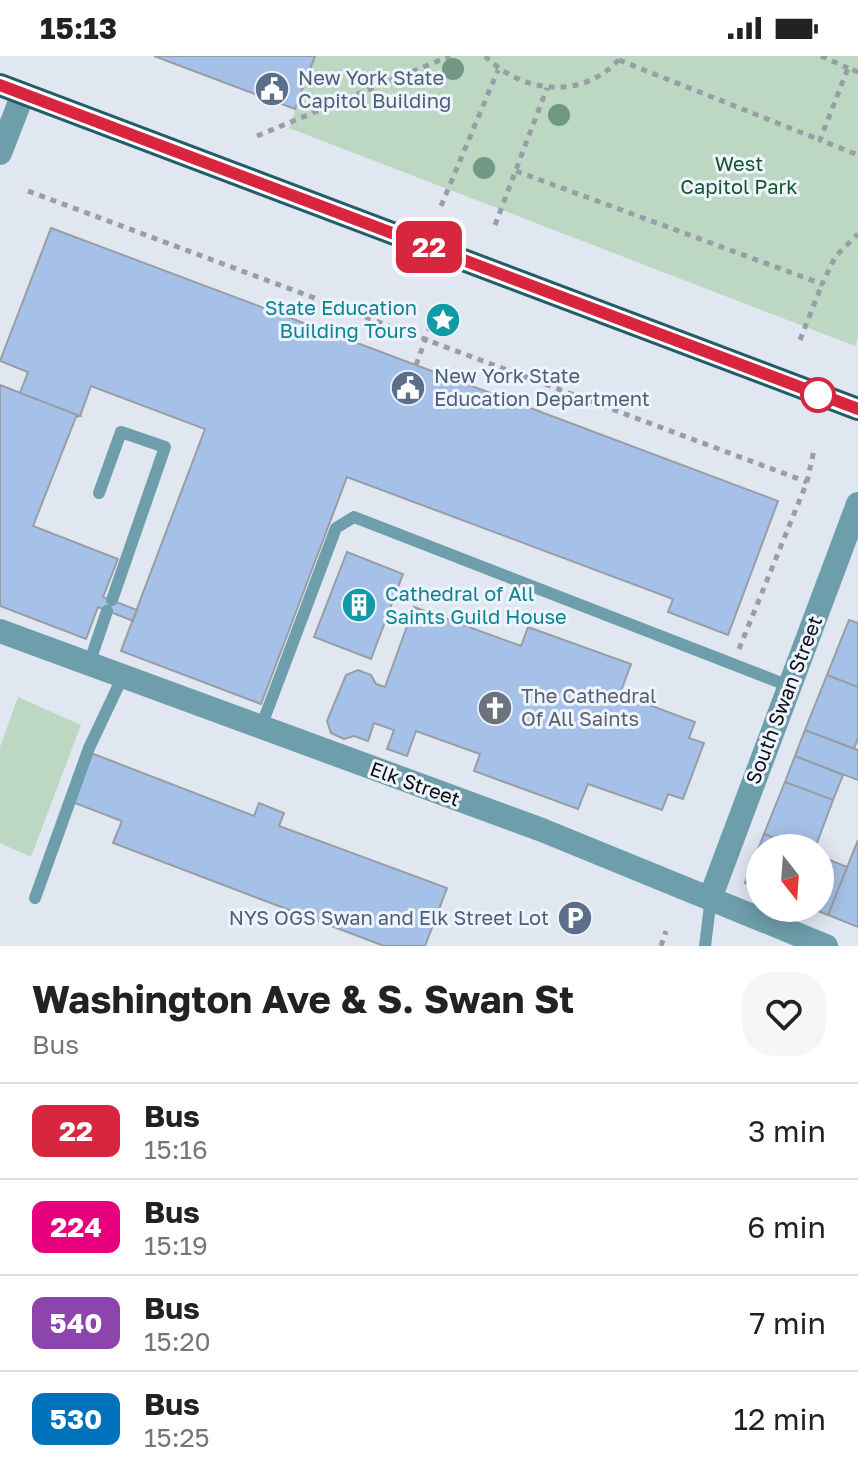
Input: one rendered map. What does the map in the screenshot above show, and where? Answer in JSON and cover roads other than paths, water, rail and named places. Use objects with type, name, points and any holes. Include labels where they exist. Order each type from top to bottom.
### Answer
[{"type":"main road","points":[[0,85],[858,409]]},
{"type":"street","points":[[0,153],[23,94]]},
{"type":"street","name":"South Swan Street","points":[[711,896],[858,504]]},
{"type":"street","name":"Elk Street","points":[[0,631],[542,830],[711,896],[826,946]]},
{"type":"lane","points":[[89,664],[165,447],[121,432],[99,493]]},
{"type":"lane","points":[[261,727],[336,528],[354,517],[789,686]]},
{"type":"lane","points":[[35,898],[89,748],[123,676]]},
{"type":"lane","points":[[705,946],[711,896]]},
{"type":"place","name":"New York State Capitol Building","points":[[272,89]]},
{"type":"place","name":"State Education Building Tours","points":[[443,320]]},
{"type":"place","name":"New York State Education Department","points":[[408,388]]},
{"type":"place","name":"Cathedral of All Saints Guild House","points":[[359,605]]},
{"type":"place","name":"The Cathedral Of All Saints","points":[[495,708]]},
{"type":"place","name":"NYS OGS Swan and Elk Street Lot","points":[[575,918]]},
{"type":"park label","name":"West Capitol Park","points":[[739,176]]}]
